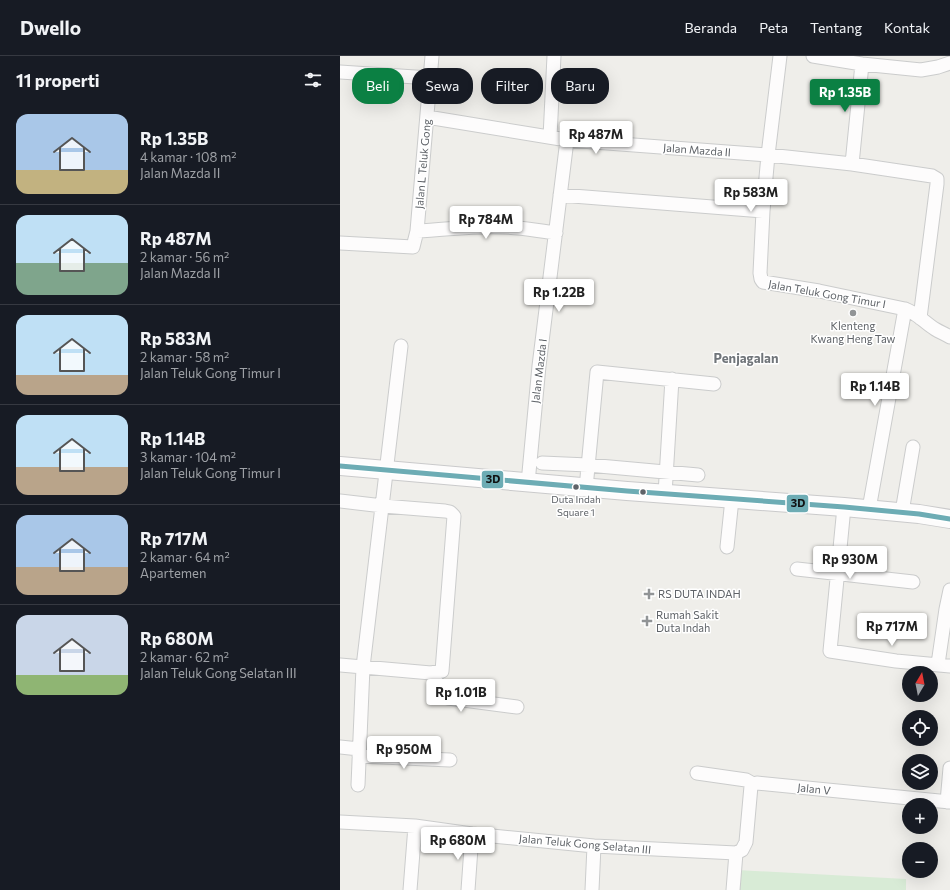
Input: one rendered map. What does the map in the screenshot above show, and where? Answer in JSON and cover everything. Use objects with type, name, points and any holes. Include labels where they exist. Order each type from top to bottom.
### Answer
[{"type":"main road","points":[[340,466],[586,488],[869,509],[950,519]]},
{"type":"street","name":"Jalan L Teluk Gong","points":[[431,68],[432,56]]},
{"type":"street","points":[[550,137],[554,56]]},
{"type":"street","name":"Jalan Teluk Gong Timur I","points":[[780,56],[763,211],[761,279],[763,282],[820,291],[905,309],[950,337]]},
{"type":"street","points":[[813,56],[862,64],[921,70],[950,63]]},
{"type":"street","points":[[852,164],[862,64]]},
{"type":"street","points":[[340,72],[412,77]]},
{"type":"street","name":"Jalan L Teluk Gong","points":[[340,243],[413,247],[417,231],[428,104]]},
{"type":"street","name":"Jalan Mazda II","points":[[427,117],[567,140],[768,155],[852,164],[932,176],[937,179],[937,184],[920,318]]},
{"type":"street","name":"Jalan Mazda I","points":[[528,483],[539,366],[567,140]]},
{"type":"street","points":[[560,195],[763,211]]},
{"type":"street","points":[[417,231],[504,227],[556,233]]},
{"type":"street","points":[[869,509],[905,309]]},
{"type":"street","points":[[358,784],[364,667],[401,346]]},
{"type":"street","points":[[586,488],[597,372],[714,384]]},
{"type":"street","points":[[665,494],[672,379]]},
{"type":"street","points":[[902,512],[913,447]]},
{"type":"street","points":[[542,463],[588,465],[698,475]]},
{"type":"street","points":[[727,547],[732,499]]},
{"type":"street","points":[[340,501],[444,511],[450,512],[454,516],[442,671],[431,673],[340,665]]},
{"type":"street","points":[[844,507],[830,651],[896,661],[944,665],[946,609],[950,590]]},
{"type":"street","points":[[797,569],[912,582]]},
{"type":"street","points":[[431,673],[448,698],[517,707]]},
{"type":"street","points":[[340,747],[359,752],[450,760]]},
{"type":"street","points":[[949,802],[950,768]]},
{"type":"street","name":"Jalan V","points":[[697,773],[746,780],[753,784],[758,783],[949,802]]},
{"type":"street","points":[[733,890],[736,854],[742,850],[746,842],[751,786],[753,784]]},
{"type":"street","name":"Jalan Teluk Gong Selatan III","points":[[340,822],[415,826],[472,834],[594,846],[736,854]]},
{"type":"street","points":[[410,890],[415,826]]},
{"type":"street","points":[[468,890],[472,834]]},
{"type":"street","points":[[592,890],[594,846]]},
{"type":"green space","points":[[737,870],[906,879],[906,890],[736,890]]},
{"type":"transit line","name":"3D","points":[[340,466],[627,491],[844,507],[919,514],[950,519]]},
{"type":"place","name":"Klenteng Kwang Heng Taw","points":[[853,313]]},
{"type":"place","name":"Duta Indah Square 1","points":[[576,487]]},
{"type":"place","name":"RS DUTA INDAH","points":[[649,594]]},
{"type":"place","name":"Rumah Sakit Duta Indah","points":[[647,621]]},
{"type":"district","name":"Penjagalan","points":[[746,358]]}]
